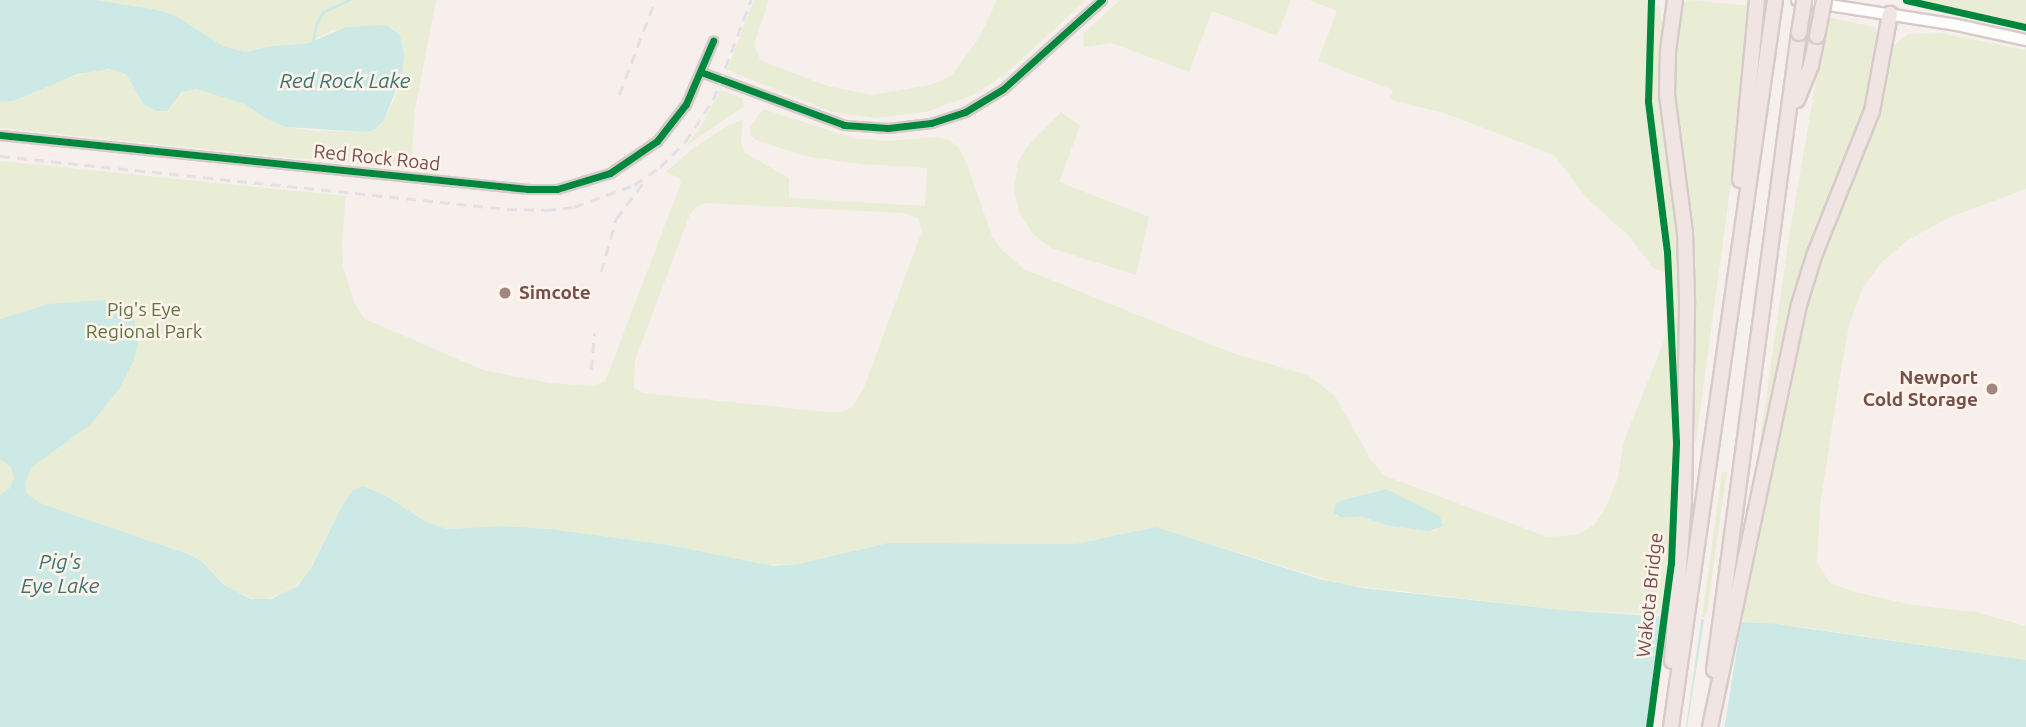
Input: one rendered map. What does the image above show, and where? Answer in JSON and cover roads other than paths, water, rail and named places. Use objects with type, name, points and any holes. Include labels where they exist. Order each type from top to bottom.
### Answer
[{"type":"highway","points":[[1670,727],[1685,466],[1686,248],[1667,94],[1675,0]]},
{"type":"highway","points":[[1730,311],[1757,0]]},
{"type":"highway","points":[[1730,311],[1775,0]]},
{"type":"highway","points":[[1708,727],[1804,0]]},
{"type":"highway","points":[[1790,118],[1811,65],[1824,0]]},
{"type":"highway","points":[[1708,727],[1801,298],[1814,256],[1872,111],[1890,14]]},
{"type":"highway","name":"Wakota Bridge","points":[[1670,727],[1730,311]]},
{"type":"street","points":[[701,72],[844,125],[888,128],[931,123],[965,112],[1003,89],[1102,0]]},
{"type":"street","points":[[1797,0],[1890,14],[2026,40]]},
{"type":"street","name":"Red Rock Road","points":[[0,135],[549,190],[592,181],[645,152],[680,114],[713,41]]},
{"type":"water","name":"Red Rock Lake","points":[[0,0],[94,0],[153,9],[174,15],[223,46],[245,52],[272,46],[309,43],[346,27],[387,25],[400,36],[404,55],[402,75],[384,120],[374,130],[365,132],[286,127],[267,119],[245,104],[196,89],[182,92],[167,111],[156,111],[143,104],[126,74],[109,69],[78,74],[13,101],[0,102]]},
{"type":"water","name":"Pig's Eye Lake","points":[[105,300],[126,308],[135,321],[138,343],[134,360],[119,389],[91,424],[32,467],[25,483],[27,494],[42,504],[188,554],[201,561],[224,585],[251,599],[271,599],[298,586],[311,568],[343,504],[353,490],[363,486],[386,496],[426,522],[447,529],[503,526],[550,529],[669,545],[773,566],[798,564],[888,543],[1075,544],[1156,527],[1319,579],[1363,588],[1562,610],[1777,624],[2026,660],[2026,727],[0,727],[0,495],[10,488],[14,478],[11,467],[0,459],[0,319],[49,304]]},
{"type":"water","points":[[1386,489],[1440,516],[1443,526],[1429,531],[1385,525],[1361,516],[1342,518],[1334,513],[1335,504],[1342,500]]},
{"type":"waterway","points":[[313,41],[316,24],[323,12],[349,0]]},
{"type":"railway","points":[[619,95],[655,0]]},
{"type":"railway","points":[[0,156],[507,209],[546,210],[574,207],[634,185],[660,167],[685,142],[713,100],[751,0]]},
{"type":"railway","points":[[601,272],[616,219],[642,184]]},
{"type":"railway","points":[[591,370],[594,333]]},
{"type":"place","name":"Simcote","points":[[505,293]]},
{"type":"place","name":"Newport Cold Storage","points":[[1992,389]]},
{"type":"park label","name":"Pig's Eye Regional Park","points":[[144,321]]}]
